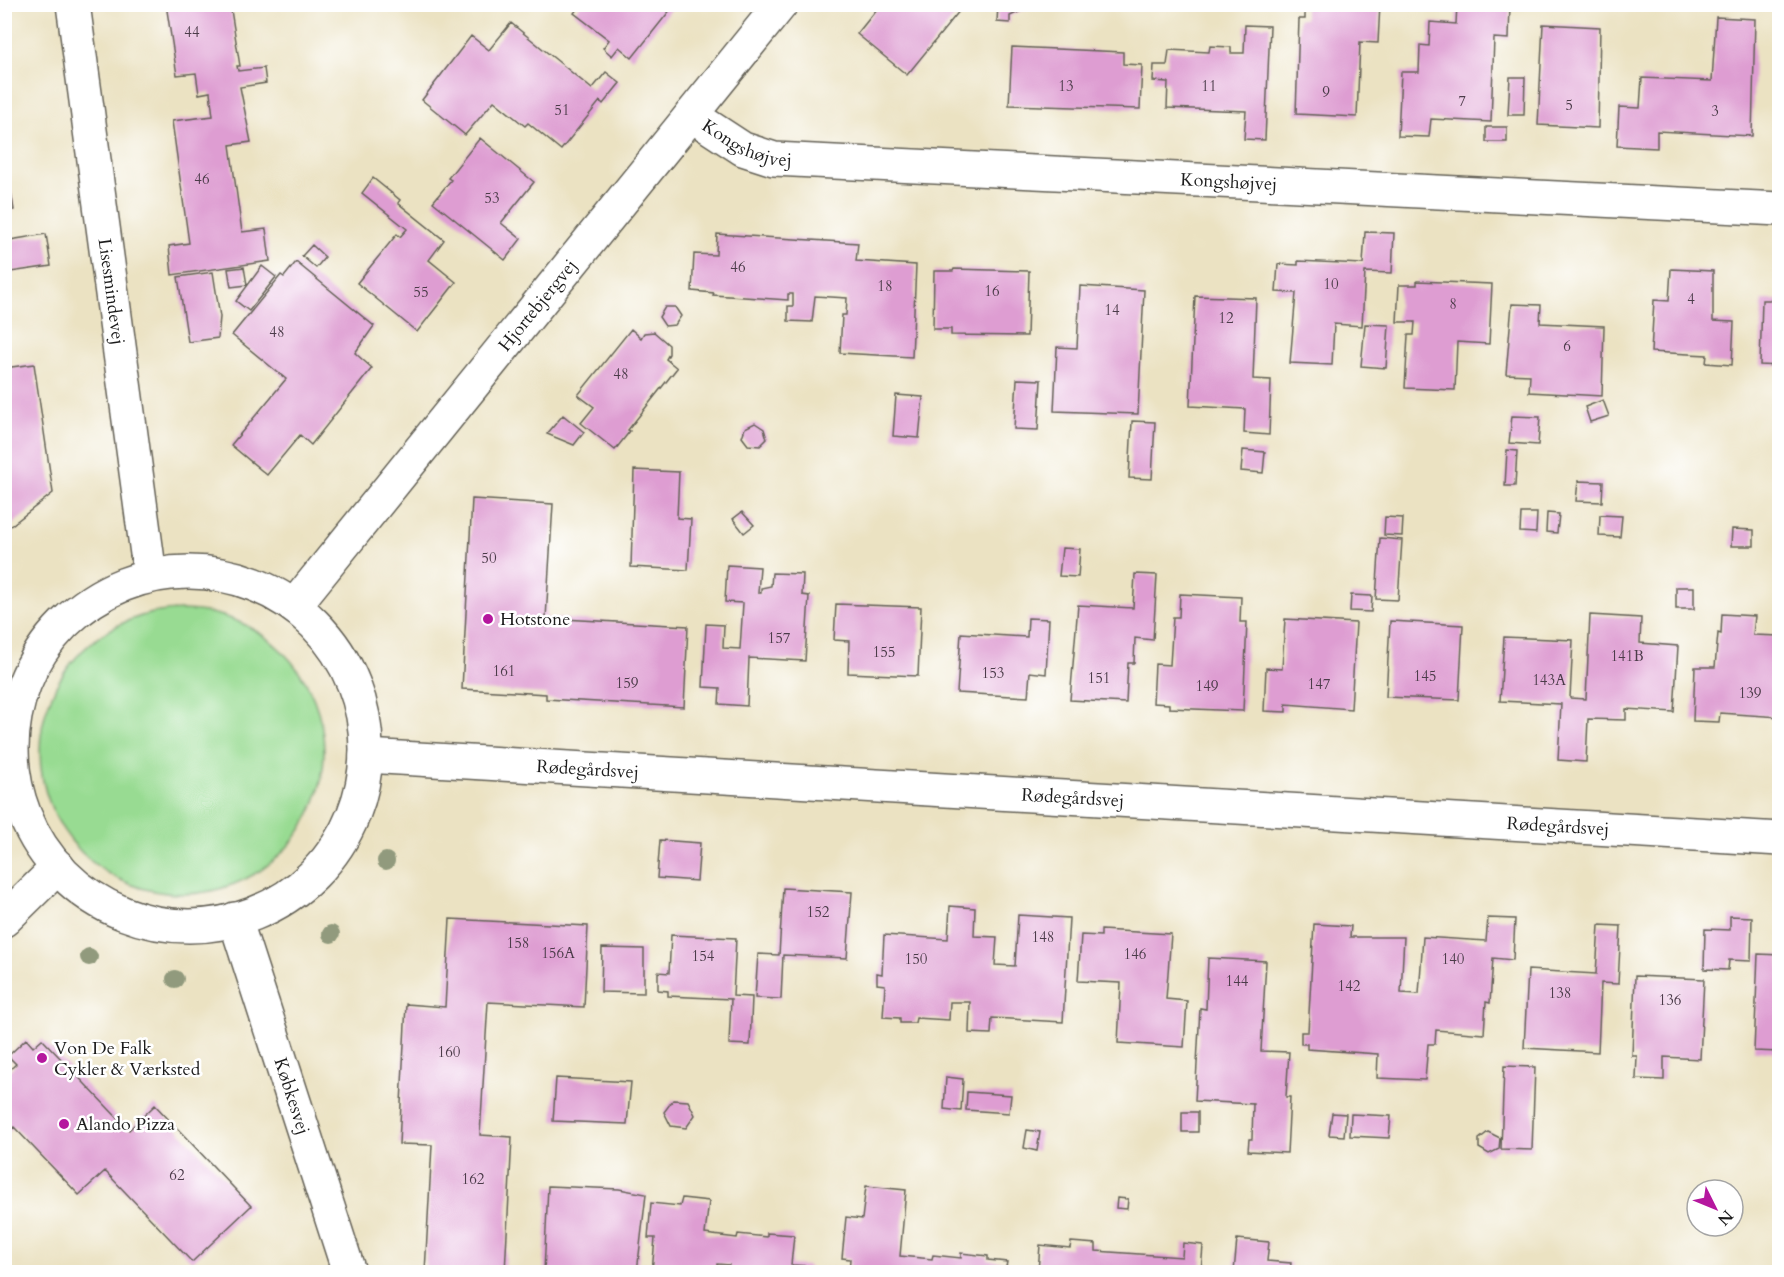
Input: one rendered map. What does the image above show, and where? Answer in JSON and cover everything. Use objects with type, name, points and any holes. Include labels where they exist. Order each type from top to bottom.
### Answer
[{"type":"street","name":"Lisesmindevej","points":[[73,4],[150,576]]},
{"type":"street","name":"Hjortebjergvej","points":[[294,606],[781,4]]},
{"type":"street","name":"Kongshøjvej","points":[[691,115],[743,149],[774,159],[1779,209]]},
{"type":"street","points":[[188,572],[225,575],[261,587],[294,606],[326,636],[349,672],[362,713],[366,756],[364,778],[358,800],[340,841],[327,859],[295,890],[256,912],[235,919],[192,926],[149,921],[129,915],[90,896],[58,867],[43,848],[21,805],[12,759],[16,711],[14,683],[32,668],[57,632],[72,616],[109,591],[150,576],[188,572]]},
{"type":"street","name":"Rødegårdsvej","points":[[366,756],[1779,839]]},
{"type":"street","points":[[4,920],[58,867]]},
{"type":"street","name":"Købkesvej","points":[[235,919],[350,1272]]},
{"type":"green space","points":[[182,610],[223,616],[249,627],[272,642],[292,662],[307,685],[318,711],[324,752],[318,793],[307,819],[292,842],[272,862],[249,877],[223,888],[182,894],[141,888],[115,877],[92,862],[72,842],[57,819],[46,793],[40,752],[46,711],[57,685],[72,662],[92,642],[115,627],[141,616]]},
{"type":"building","points":[[166,4],[230,4],[240,66],[237,66],[238,71],[264,68],[266,83],[240,87],[251,142],[230,145],[242,232],[266,229],[270,261],[172,275],[169,246],[189,243],[172,121],[213,116],[210,92],[199,94],[196,73],[177,75]]},
{"type":"building","points":[[581,4],[675,4],[632,58],[619,47],[612,56],[603,48],[609,40],[574,13]]},
{"type":"building","points":[[881,4],[965,4],[907,75],[857,34]]},
{"type":"building","points":[[998,4],[1036,4],[1010,16],[1010,23],[997,22]]},
{"type":"building","points":[[1305,4],[1380,4],[1378,43],[1360,42],[1357,117],[1296,114],[1299,19],[1305,19]]},
{"type":"building","points":[[1457,4],[1510,4],[1509,39],[1494,38],[1491,122],[1431,119],[1429,137],[1398,136],[1401,72],[1419,72],[1420,45],[1429,46],[1430,22],[1456,24]]},
{"type":"building","points":[[1716,17],[1755,19],[1752,136],[1657,131],[1657,148],[1617,146],[1619,107],[1640,108],[1642,78],[1712,81]]},
{"type":"building","points":[[511,23],[592,89],[606,72],[620,83],[603,104],[600,101],[561,150],[528,123],[525,126],[494,101],[465,135],[422,100],[471,36],[489,50]]},
{"type":"building","points":[[1543,24],[1600,27],[1598,128],[1538,125]]},
{"type":"building","points":[[1245,25],[1270,26],[1265,140],[1244,139],[1246,111],[1167,108],[1168,82],[1153,81],[1154,65],[1167,65],[1169,50],[1209,52],[1210,46],[1231,47],[1231,53],[1244,53]]},
{"type":"building","points":[[1012,47],[1123,52],[1123,64],[1142,65],[1140,109],[1009,105]]},
{"type":"building","points":[[1776,56],[1780,56],[1780,78],[1775,78]]},
{"type":"building","points":[[1510,77],[1525,77],[1524,115],[1508,115]]},
{"type":"building","points":[[1486,127],[1507,127],[1507,142],[1486,142]]},
{"type":"building","points":[[480,138],[534,182],[501,223],[521,239],[505,260],[433,202],[451,180],[448,178]]},
{"type":"building","points":[[4,149],[14,210],[4,212]]},
{"type":"building","points":[[373,178],[400,200],[398,203],[444,240],[429,260],[456,282],[417,332],[357,283],[397,234],[400,237],[407,229],[362,193]]},
{"type":"building","points":[[1365,232],[1394,233],[1392,273],[1365,272],[1362,326],[1334,324],[1332,365],[1290,363],[1296,293],[1276,292],[1278,264],[1298,265],[1298,261],[1363,264]]},
{"type":"building","points":[[46,234],[51,266],[4,273],[4,241]]},
{"type":"building","points":[[717,234],[858,243],[856,261],[916,265],[912,357],[840,353],[842,315],[846,315],[847,298],[815,296],[812,322],[788,321],[788,306],[793,306],[793,294],[788,294],[788,300],[713,295],[714,293],[692,291],[694,254],[716,255]]},
{"type":"building","points":[[312,245],[325,257],[316,268],[302,256]]},
{"type":"building","points":[[296,262],[374,326],[355,353],[372,368],[311,445],[300,435],[267,475],[231,445],[286,379],[232,335],[281,275],[284,277]]},
{"type":"building","points":[[262,266],[276,277],[249,311],[236,301]]},
{"type":"building","points":[[244,267],[247,285],[231,287],[228,269]]},
{"type":"building","points":[[954,269],[1029,271],[1027,336],[951,335],[951,329],[933,329],[934,271],[953,271]]},
{"type":"building","points":[[1671,269],[1713,271],[1713,321],[1734,322],[1732,365],[1706,363],[1707,355],[1651,352],[1654,300],[1669,301]]},
{"type":"building","points":[[213,272],[220,317],[218,338],[188,342],[178,277]]},
{"type":"building","points":[[1417,281],[1492,284],[1489,344],[1457,342],[1455,390],[1405,388],[1408,335],[1414,335],[1415,322],[1397,322],[1399,285],[1417,285]]},
{"type":"building","points":[[1080,286],[1144,290],[1138,414],[1054,411],[1057,347],[1077,348]]},
{"type":"building","points":[[1195,296],[1256,298],[1253,379],[1271,380],[1269,435],[1244,433],[1245,409],[1190,406]]},
{"type":"building","points":[[1762,300],[1780,300],[1780,366],[1760,365]]},
{"type":"building","points":[[7,304],[9,322],[4,323],[4,305]]},
{"type":"building","points":[[1512,304],[1541,305],[1540,323],[1604,326],[1602,396],[1529,392],[1530,375],[1506,374]]},
{"type":"building","points":[[665,307],[675,307],[681,316],[675,325],[665,326],[659,317]]},
{"type":"building","points":[[1365,324],[1389,325],[1386,368],[1361,366]]},
{"type":"building","points":[[631,329],[641,338],[644,333],[654,332],[669,345],[669,354],[666,359],[677,368],[615,450],[581,423],[594,407],[578,395]]},
{"type":"building","points":[[34,364],[53,493],[4,531],[4,368]]},
{"type":"building","points":[[1017,379],[1041,380],[1038,430],[1014,429]]},
{"type":"building","points":[[896,395],[923,397],[919,438],[893,436]]},
{"type":"building","points":[[1603,400],[1609,416],[1590,422],[1585,407]]},
{"type":"building","points":[[563,415],[584,432],[574,445],[547,434]]},
{"type":"building","points":[[1512,416],[1540,417],[1538,445],[1509,443]]},
{"type":"building","points":[[1132,421],[1155,422],[1152,479],[1129,478]]},
{"type":"building","points":[[755,423],[764,429],[767,439],[760,446],[748,445],[742,437],[745,428]]},
{"type":"building","points":[[1243,450],[1265,452],[1263,473],[1241,471]]},
{"type":"building","points":[[1507,450],[1517,451],[1515,486],[1505,486]]},
{"type":"building","points":[[634,470],[679,472],[677,518],[691,519],[688,570],[631,567]]},
{"type":"building","points":[[1578,481],[1603,482],[1602,502],[1576,501]]},
{"type":"building","points":[[472,499],[553,504],[546,618],[688,626],[684,707],[546,699],[546,694],[462,689]]},
{"type":"building","points":[[742,512],[754,525],[744,533],[733,519]]},
{"type":"building","points":[[1521,513],[1537,513],[1536,533],[1520,532]]},
{"type":"building","points":[[1547,513],[1559,514],[1557,533],[1546,532]]},
{"type":"building","points":[[1600,515],[1622,516],[1620,537],[1599,536]]},
{"type":"building","points":[[1385,517],[1403,518],[1402,536],[1384,535]]},
{"type":"building","points":[[1732,529],[1754,530],[1754,546],[1731,546]]},
{"type":"building","points":[[1380,538],[1402,540],[1398,600],[1376,599]]},
{"type":"building","points":[[1062,548],[1080,549],[1078,577],[1059,576]]},
{"type":"building","points":[[727,565],[760,567],[758,593],[761,593],[761,588],[771,586],[772,573],[803,574],[802,595],[809,596],[805,661],[749,658],[747,706],[719,704],[720,688],[703,687],[706,624],[724,625],[723,648],[740,649],[743,603],[725,602]]},
{"type":"building","points":[[1135,574],[1157,575],[1153,640],[1135,638],[1134,663],[1128,663],[1126,703],[1070,700],[1078,605],[1133,608]]},
{"type":"building","points":[[1676,587],[1694,587],[1694,609],[1676,609]]},
{"type":"building","points":[[1180,594],[1241,597],[1240,622],[1247,622],[1243,711],[1169,708],[1169,704],[1153,703],[1155,664],[1170,665],[1173,617],[1179,617]]},
{"type":"building","points":[[1351,595],[1372,596],[1371,612],[1350,611]]},
{"type":"building","points":[[836,604],[921,607],[918,676],[848,673],[849,641],[834,640]]},
{"type":"building","points":[[1722,614],[1755,616],[1753,635],[1780,636],[1780,717],[1720,713],[1719,722],[1693,721],[1695,667],[1715,667]]},
{"type":"building","points":[[1590,615],[1641,618],[1640,643],[1678,646],[1674,712],[1626,709],[1626,720],[1588,719],[1586,762],[1558,760],[1561,704],[1500,701],[1504,637],[1573,640],[1570,698],[1586,699]]},
{"type":"building","points":[[1028,618],[1049,619],[1046,674],[1030,672],[1028,697],[957,693],[961,633],[1027,637]]},
{"type":"building","points":[[1285,619],[1356,623],[1351,709],[1286,704],[1286,712],[1264,711],[1266,668],[1282,669]]},
{"type":"building","points":[[1390,621],[1463,625],[1459,700],[1386,697]]},
{"type":"building","points":[[660,840],[700,843],[697,881],[657,878]]},
{"type":"building","points":[[783,888],[852,892],[847,958],[783,955],[781,999],[755,998],[758,954],[779,955]]},
{"type":"building","points":[[950,906],[975,908],[974,936],[997,937],[995,965],[1015,966],[1018,915],[1069,918],[1063,1022],[992,1018],[991,1034],[969,1033],[970,1002],[950,1002],[949,1020],[916,1018],[915,1023],[900,1023],[900,1018],[883,1017],[885,985],[877,984],[877,973],[882,974],[884,935],[948,939]]},
{"type":"building","points":[[1730,916],[1752,917],[1751,961],[1729,960],[1728,970],[1704,969],[1705,929],[1730,930]]},
{"type":"building","points":[[1488,918],[1515,919],[1513,960],[1493,958],[1490,1003],[1486,1002],[1484,1034],[1436,1030],[1435,1044],[1428,1044],[1425,1080],[1377,1078],[1378,1054],[1307,1049],[1307,1044],[1301,1044],[1301,1032],[1308,1032],[1314,924],[1351,926],[1350,937],[1404,937],[1401,993],[1419,994],[1423,937],[1486,941]]},
{"type":"building","points":[[450,919],[588,926],[584,1007],[488,1002],[480,1135],[512,1137],[505,1272],[425,1272],[432,1145],[399,1144],[406,1004],[445,1007]]},
{"type":"building","points":[[1599,925],[1621,926],[1618,984],[1601,983],[1598,1052],[1524,1048],[1528,970],[1596,974]]},
{"type":"building","points":[[1101,930],[1171,934],[1166,999],[1187,1001],[1184,1047],[1118,1043],[1121,983],[1078,981],[1081,935],[1101,936]]},
{"type":"building","points":[[671,935],[736,938],[733,996],[752,997],[750,1045],[729,1044],[731,999],[668,996],[668,991],[658,990],[658,972],[669,973]]},
{"type":"building","points":[[602,948],[644,949],[644,993],[601,992]]},
{"type":"building","points":[[1758,954],[1780,955],[1780,1052],[1754,1051]]},
{"type":"building","points":[[1208,958],[1266,961],[1261,1051],[1289,1052],[1286,1097],[1290,1097],[1287,1153],[1248,1151],[1249,1139],[1252,1139],[1253,1104],[1195,1101],[1200,1008],[1206,1009]]},
{"type":"building","points":[[1635,976],[1704,979],[1700,1059],[1664,1057],[1664,1080],[1636,1079],[1637,1056],[1632,1056]]},
{"type":"building","points":[[26,1039],[33,1047],[42,1039],[129,1130],[155,1105],[251,1206],[192,1262],[105,1171],[79,1195],[14,1127],[4,1136],[4,1075],[16,1064],[8,1056]]},
{"type":"building","points":[[1504,1066],[1535,1067],[1532,1150],[1501,1149]]},
{"type":"building","points":[[946,1077],[963,1079],[961,1111],[944,1109]]},
{"type":"building","points":[[556,1078],[631,1082],[627,1124],[553,1121]]},
{"type":"building","points":[[967,1092],[1011,1095],[1009,1113],[966,1110]]},
{"type":"building","points":[[673,1100],[688,1101],[695,1115],[686,1128],[671,1126],[664,1112]]},
{"type":"building","points":[[1182,1112],[1198,1112],[1198,1132],[1182,1132]]},
{"type":"building","points":[[1332,1113],[1346,1114],[1344,1136],[1329,1135]]},
{"type":"building","points":[[1351,1114],[1391,1116],[1389,1138],[1350,1136]]},
{"type":"building","points":[[1027,1130],[1040,1132],[1037,1151],[1024,1148]]},
{"type":"building","points":[[1488,1132],[1500,1138],[1499,1149],[1489,1154],[1479,1148],[1479,1139]]},
{"type":"building","points":[[548,1186],[619,1189],[646,1194],[637,1272],[544,1272]]},
{"type":"building","points":[[866,1186],[906,1190],[900,1256],[932,1259],[933,1255],[961,1258],[961,1253],[988,1256],[988,1260],[1007,1262],[1005,1272],[849,1272],[850,1259],[842,1258],[846,1217],[862,1219]]},
{"type":"building","points":[[682,1198],[709,1201],[705,1234],[737,1238],[738,1234],[767,1237],[767,1233],[794,1235],[791,1265],[809,1266],[809,1272],[728,1272],[729,1265],[717,1264],[716,1272],[652,1272],[655,1238],[648,1238],[651,1203],[680,1206]]},
{"type":"building","points":[[1117,1198],[1128,1199],[1127,1209],[1116,1208]]},
{"type":"building","points":[[1237,1239],[1269,1242],[1267,1261],[1291,1263],[1290,1272],[1234,1272]]},
{"type":"building","points":[[1071,1242],[1096,1244],[1096,1251],[1182,1257],[1183,1243],[1203,1245],[1201,1272],[1038,1272],[1040,1245],[1070,1248]]},
{"type":"place","name":"Hotstone","points":[[488,619]]},
{"type":"place","name":"Von De Falk Cykler & Værksted","points":[[42,1058]]},
{"type":"place","name":"Alando Pizza","points":[[64,1124]]}]
